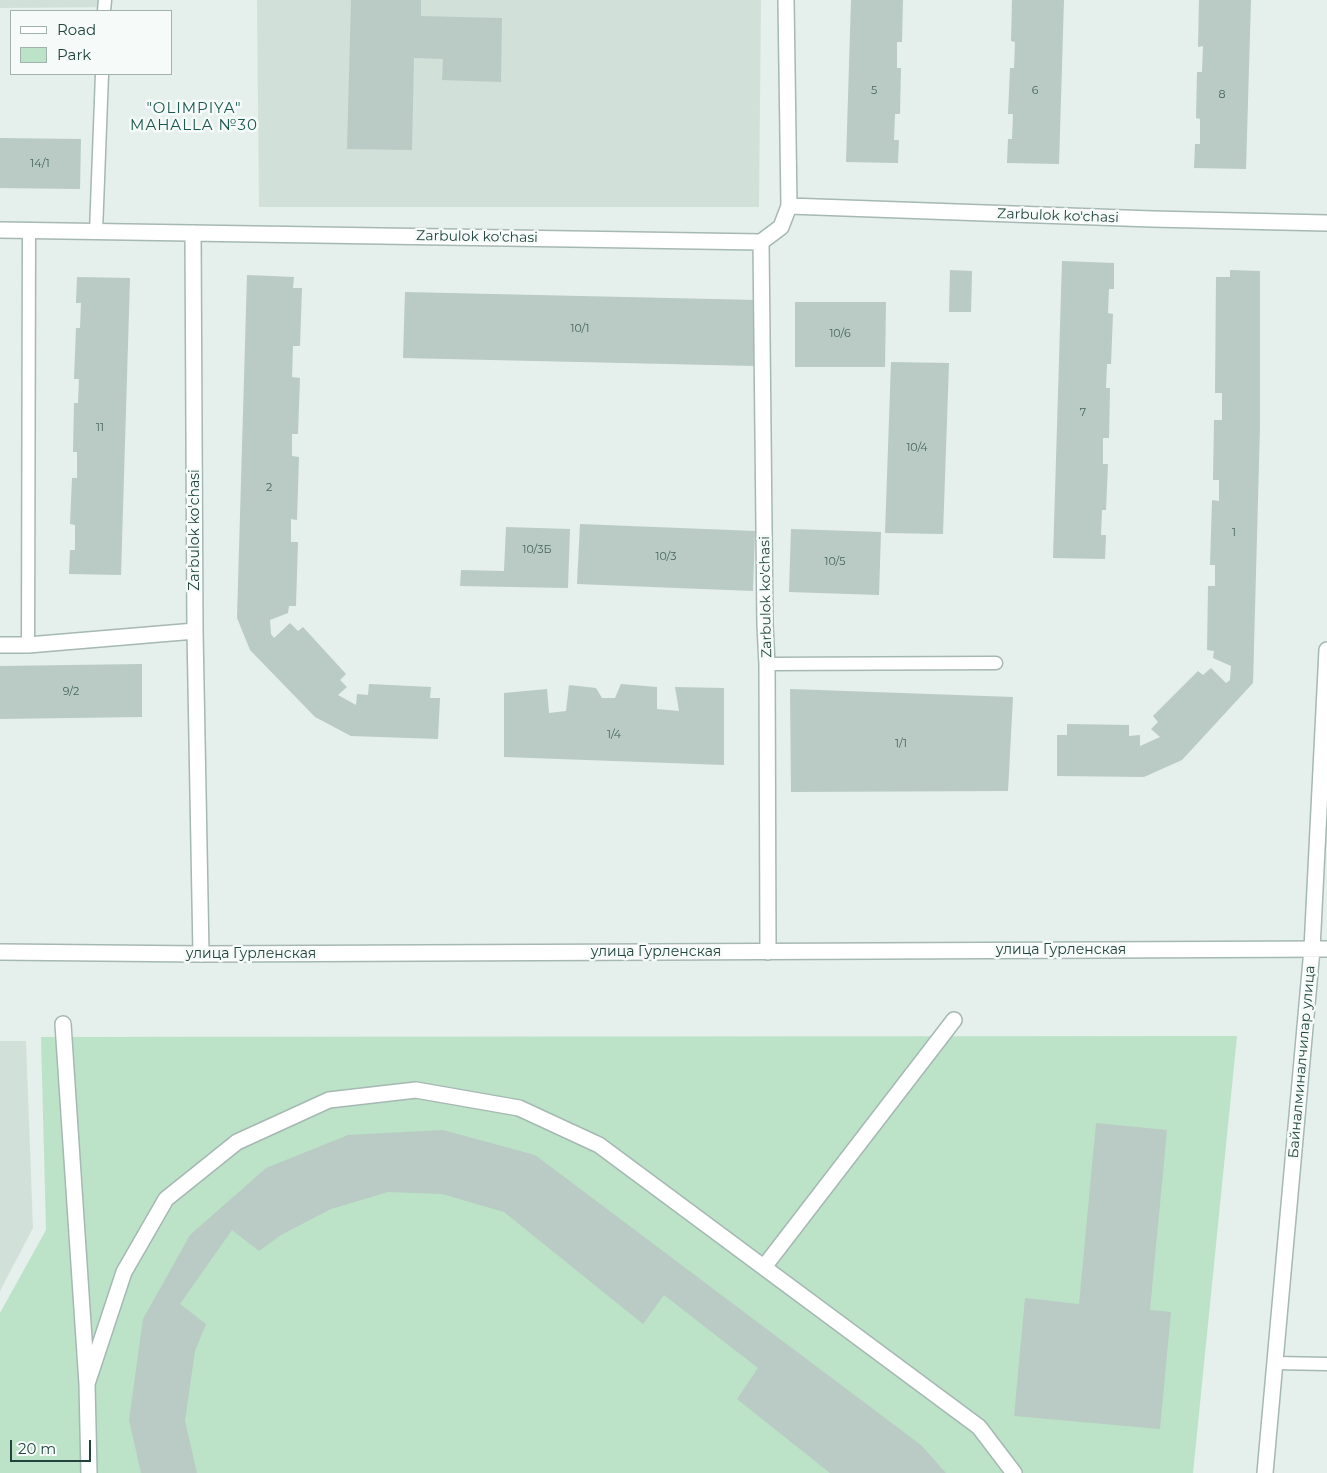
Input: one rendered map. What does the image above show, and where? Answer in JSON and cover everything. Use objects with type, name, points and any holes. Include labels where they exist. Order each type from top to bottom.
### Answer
[{"type":"street","points":[[761,242],[781,227],[789,206],[786,0]]},
{"type":"street","name":"Zarbulok ko'chasi","points":[[789,206],[1152,219],[1327,223]]},
{"type":"street","name":"Zarbulok ko'chasi","points":[[0,230],[761,242],[767,664],[768,952]]},
{"type":"street","name":"Zarbulok ko'chasi","points":[[193,233],[195,631],[201,954]]},
{"type":"street","points":[[0,645],[28,645],[195,631]]},
{"type":"street","name":"Байналминалчилар улица","points":[[1265,1473],[1275,1362],[1320,949],[1327,650]]},
{"type":"street","name":"улица Гурленская","points":[[0,952],[201,954],[1320,949]]},
{"type":"street","points":[[764,1267],[954,1020]]},
{"type":"street","points":[[63,1024],[90,1473]]},
{"type":"street","points":[[86,1384],[124,1272],[166,1199],[237,1142],[328,1100],[416,1090],[519,1108],[599,1145],[979,1426],[1014,1473]]},
{"type":"lane","points":[[96,232],[102,75]]},
{"type":"lane","points":[[28,645],[29,231]]},
{"type":"lane","points":[[767,664],[996,663]]},
{"type":"lane","points":[[1275,1362],[1327,1364]]},
{"type":"shaded area","points":[[0,0],[112,0],[112,7],[0,8]]},
{"type":"shaded area","points":[[257,0],[761,0],[759,207],[259,207]]},
{"type":"shaded area","points":[[0,1041],[26,1041],[33,1228],[0,1291]]},
{"type":"green space","points":[[1237,1036],[1193,1473],[0,1473],[0,1313],[46,1230],[41,1037]]},
{"type":"building","points":[[351,0],[421,0],[421,16],[502,18],[501,82],[442,80],[443,59],[414,58],[412,150],[347,149]]},
{"type":"building","points":[[851,0],[903,0],[902,42],[897,42],[897,68],[901,68],[900,114],[895,114],[894,140],[899,140],[898,163],[846,162]]},
{"type":"building","points":[[1012,0],[1064,0],[1059,164],[1007,163],[1008,139],[1012,139],[1013,114],[1008,114],[1010,68],[1014,68],[1015,42],[1011,41]]},
{"type":"building","points":[[1199,0],[1251,0],[1246,169],[1194,168],[1195,144],[1200,144],[1200,119],[1196,118],[1197,72],[1202,72],[1203,46],[1198,47]]},
{"type":"building","points":[[0,138],[81,139],[80,189],[0,188]]},
{"type":"building","points":[[1062,261],[1114,263],[1114,289],[1109,289],[1108,313],[1113,314],[1111,364],[1107,364],[1106,388],[1110,388],[1109,438],[1103,438],[1103,464],[1108,464],[1106,510],[1102,510],[1101,535],[1106,535],[1105,559],[1053,558]]},
{"type":"building","points":[[950,270],[972,271],[971,312],[949,312]]},
{"type":"building","points":[[1230,270],[1260,271],[1260,426],[1253,683],[1182,760],[1144,777],[1057,776],[1057,735],[1067,735],[1067,724],[1129,725],[1129,736],[1140,735],[1140,746],[1160,737],[1151,729],[1158,722],[1153,716],[1198,671],[1203,675],[1211,668],[1226,683],[1230,680],[1231,666],[1213,658],[1214,651],[1207,650],[1208,586],[1215,586],[1215,565],[1210,565],[1212,500],[1219,501],[1219,480],[1213,480],[1214,420],[1222,420],[1222,393],[1215,393],[1216,277],[1230,277]]},
{"type":"building","points":[[247,275],[294,277],[293,288],[302,288],[300,346],[293,346],[292,377],[300,378],[298,434],[292,434],[292,456],[299,457],[297,520],[291,519],[291,542],[298,542],[296,606],[289,606],[288,613],[270,620],[271,634],[274,638],[290,623],[298,631],[303,627],[346,674],[340,680],[347,687],[338,695],[356,705],[357,694],[368,695],[369,684],[431,687],[430,698],[440,698],[438,739],[351,736],[315,717],[250,650],[237,618]]},
{"type":"building","points":[[77,277],[130,278],[121,575],[69,574],[70,550],[75,550],[75,525],[70,524],[72,478],[77,478],[77,452],[73,452],[74,403],[78,403],[79,379],[74,379],[76,328],[80,328],[81,303],[76,303]]},
{"type":"building","points":[[405,292],[757,300],[755,366],[403,358]]},
{"type":"building","points":[[795,302],[886,302],[885,367],[795,367]]},
{"type":"building","points":[[891,362],[949,363],[943,534],[885,533]]},
{"type":"building","points":[[580,524],[755,531],[753,591],[577,584]]},
{"type":"building","points":[[506,527],[570,529],[568,588],[460,586],[461,570],[504,571]]},
{"type":"building","points":[[791,529],[881,532],[879,595],[789,592]]},
{"type":"building","points":[[142,664],[142,717],[0,719],[0,666]]},
{"type":"building","points":[[621,684],[657,687],[657,709],[679,711],[675,687],[724,688],[724,765],[504,757],[504,693],[547,689],[549,713],[566,711],[569,685],[596,688],[602,698],[615,698]]},
{"type":"building","points":[[790,689],[1013,697],[1008,791],[791,792]]},
{"type":"building","points":[[1096,1123],[1167,1130],[1150,1310],[1171,1312],[1160,1429],[1014,1416],[1025,1298],[1079,1304]]},
{"type":"building","points":[[443,1130],[535,1155],[921,1445],[946,1473],[830,1473],[737,1399],[758,1368],[664,1295],[643,1324],[504,1212],[442,1194],[388,1192],[331,1209],[281,1235],[259,1251],[232,1230],[180,1304],[206,1324],[195,1351],[185,1421],[197,1473],[141,1473],[129,1420],[143,1319],[190,1235],[266,1168],[348,1135]]},
{"type":"district","name":"\"OLIMPIYA\" MAHALLA №30","points":[[194,118]]}]
